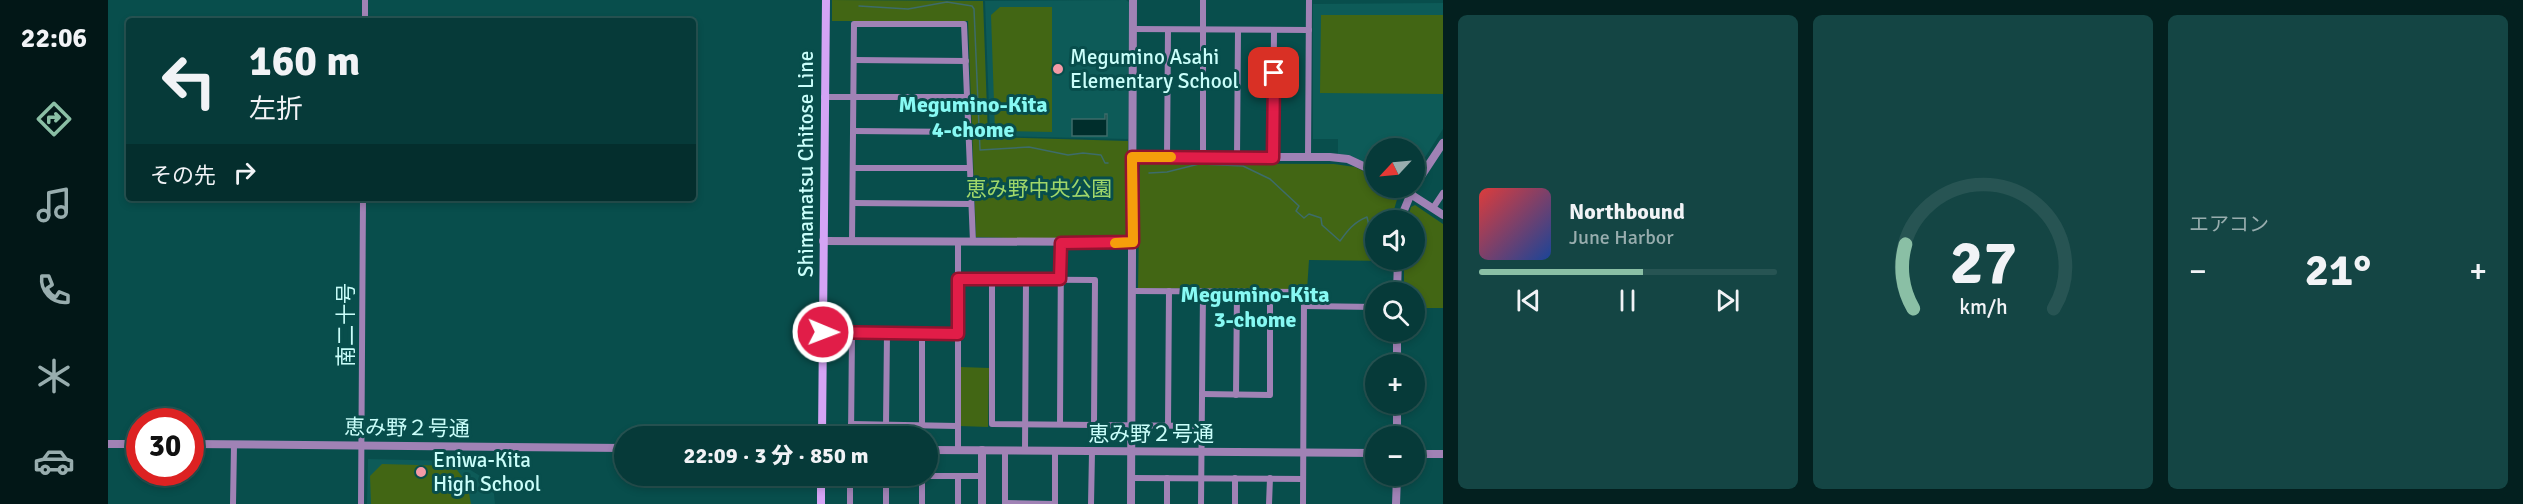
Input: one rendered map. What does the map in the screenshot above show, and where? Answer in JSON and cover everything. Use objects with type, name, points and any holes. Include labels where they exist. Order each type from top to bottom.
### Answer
[{"type":"main road","name":"Shimamatsu Chitose Line","points":[[822,426],[826,0]]},
{"type":"main road","points":[[821,486],[821,504]]},
{"type":"street","points":[[365,0],[365,18]]},
{"type":"street","points":[[1131,504],[1133,0]]},
{"type":"street","points":[[1203,0],[1203,157]]},
{"type":"street","points":[[1308,157],[1309,0]]},
{"type":"street","points":[[852,241],[854,24],[964,24],[973,242]]},
{"type":"street","points":[[1133,29],[1309,30]]},
{"type":"street","points":[[1167,157],[1168,30]]},
{"type":"street","points":[[1238,30],[1238,157]]},
{"type":"street","points":[[1273,158],[1274,30]]},
{"type":"street","points":[[854,60],[966,60]]},
{"type":"street","points":[[824,97],[967,97]]},
{"type":"street","points":[[853,132],[968,132]]},
{"type":"street","points":[[1425,171],[1443,143]]},
{"type":"street","points":[[1132,157],[1308,157],[1348,159],[1365,167]]},
{"type":"street","points":[[853,168],[969,168]]},
{"type":"street","points":[[1433,208],[1443,193]]},
{"type":"street","points":[[1422,198],[1443,215]]},
{"type":"street","name":"南二十号","points":[[361,504],[363,201]]},
{"type":"street","points":[[853,203],[971,204]]},
{"type":"street","points":[[824,241],[1133,242]]},
{"type":"street","points":[[958,242],[958,450]]},
{"type":"street","points":[[1060,424],[1061,243]]},
{"type":"street","points":[[958,279],[1095,279],[1094,424]]},
{"type":"street","points":[[992,279],[992,424],[1202,426]]},
{"type":"street","points":[[1025,450],[1026,279]]},
{"type":"street","points":[[1132,291],[1297,292],[1304,298],[1303,504]]},
{"type":"street","points":[[1168,425],[1169,291]]},
{"type":"street","points":[[1201,504],[1203,291]]},
{"type":"street","points":[[1236,395],[1237,291]]},
{"type":"street","points":[[1202,394],[1270,395],[1270,293]]},
{"type":"street","points":[[1304,306],[1365,307]]},
{"type":"street","points":[[823,332],[958,334]]},
{"type":"street","points":[[852,333],[851,424],[957,426]]},
{"type":"street","points":[[886,425],[887,333]]},
{"type":"street","points":[[922,334],[922,425]]},
{"type":"street","points":[[108,444],[126,444]]},
{"type":"street","name":"恵み野２号通","points":[[204,446],[234,449],[362,453],[614,448]]},
{"type":"street","points":[[233,504],[234,449]]},
{"type":"street","name":"恵み野２号通","points":[[938,450],[1365,453]]},
{"type":"street","points":[[982,450],[982,504]]},
{"type":"street","points":[[1005,450],[1005,504],[1055,504],[1054,451]]},
{"type":"street","points":[[1091,504],[1092,452]]},
{"type":"street","points":[[1425,454],[1443,454]]},
{"type":"street","points":[[938,476],[983,476]]},
{"type":"street","points":[[958,476],[958,504]]},
{"type":"street","points":[[1131,478],[1303,479]]},
{"type":"street","points":[[1167,478],[1167,504]]},
{"type":"street","points":[[1235,478],[1235,504]]},
{"type":"street","points":[[1269,504],[1270,478]]},
{"type":"street","points":[[850,486],[850,504]]},
{"type":"street","points":[[886,486],[886,504]]},
{"type":"street","points":[[922,486],[922,504]]},
{"type":"street","points":[[1396,504],[1397,486]]},
{"type":"shaded area","name":"Megumino Asahi Elementary School","points":[[1126,0],[1129,2],[1128,139],[990,136],[985,1]]},
{"type":"shaded area","points":[[1443,3],[1443,129],[1425,157],[1425,138],[1365,138],[1365,163],[1351,156],[1338,154],[1338,139],[1313,139],[1313,4]]},
{"type":"shaded area","name":"Eniwa-Kita High School","points":[[368,459],[456,461],[493,484],[495,504],[367,504]]},
{"type":"green space","name":"恵み野中央公園","points":[[832,0],[983,1],[988,137],[1128,141],[1127,234],[1120,241],[976,237],[968,21],[832,21]]},
{"type":"green space","points":[[1000,7],[1052,7],[1052,132],[995,131],[991,15]]},
{"type":"green space","points":[[1321,15],[1443,15],[1443,94],[1320,93]]},
{"type":"green space","name":"恵み野中央公園","points":[[1140,163],[1334,164],[1355,167],[1365,172],[1365,198],[1397,198],[1394,210],[1365,210],[1365,261],[1309,260],[1307,290],[1138,288]]},
{"type":"green space","points":[[1415,205],[1422,210],[1410,210]]},
{"type":"green space","points":[[1425,212],[1443,224],[1443,308],[1425,308],[1425,282],[1404,282],[1404,270],[1425,270]]},
{"type":"green space","points":[[961,367],[989,368],[988,427],[960,426]]},
{"type":"green space","name":"Eniwa-Kita High School","points":[[382,464],[454,466],[467,483],[471,504],[371,504],[370,476]]},
{"type":"water","points":[[1105,114],[1107,114],[1107,136],[1072,136],[1072,119],[1105,119]]},
{"type":"waterway","points":[[859,6],[908,9],[947,2],[972,6],[974,9],[980,150],[1029,147],[1068,155],[1083,153],[1101,155],[1105,163],[1108,163]]},
{"type":"waterway","points":[[1149,173],[1167,172],[1199,164],[1243,166],[1270,179],[1299,206],[1296,211],[1304,218],[1309,214],[1321,218],[1322,225],[1340,241],[1358,221],[1365,218]]},
{"type":"slow traffic","points":[[1115,243],[1133,242],[1132,157],[1171,157]]},
{"type":"place","name":"Megumino Asahi Elementary School","points":[[1058,69]]},
{"type":"place","name":"Eniwa-Kita High School","points":[[421,472]]},
{"type":"district","name":"Megumino-Kita 4-chome","points":[[973,116]]},
{"type":"district","name":"Megumino-Kita 3-chome","points":[[1255,306]]},
{"type":"route","points":[[823,332],[958,334],[958,279],[1060,279],[1061,243],[1133,242],[1132,157],[1273,158],[1274,73]]}]
